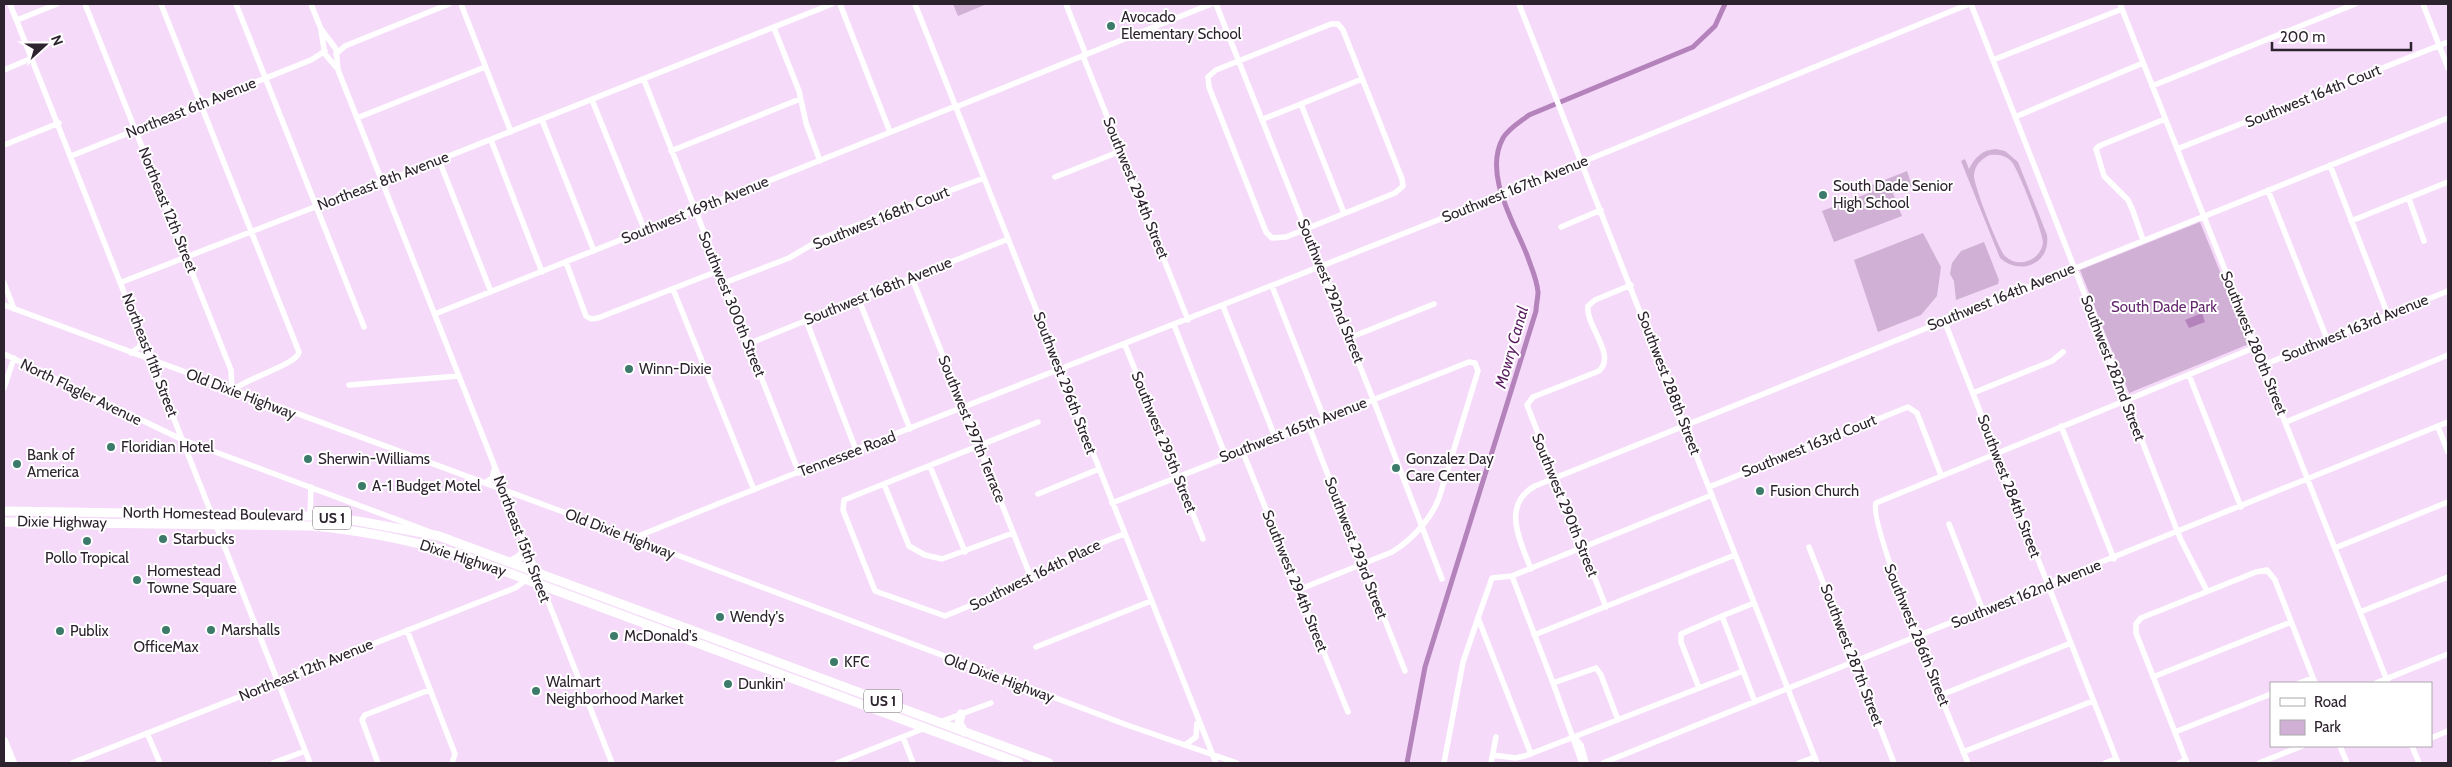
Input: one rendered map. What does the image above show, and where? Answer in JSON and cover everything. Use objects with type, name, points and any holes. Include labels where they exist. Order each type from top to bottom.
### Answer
[{"type":"highway","name":"North Homestead Boulevard","points":[[4,511],[310,516],[358,521],[439,536],[450,540]]},
{"type":"highway","points":[[110,512],[110,523]]},
{"type":"highway","name":"Dixie Highway","points":[[4,522],[310,526],[359,531],[407,540],[458,554],[528,579],[543,588],[898,717]]},
{"type":"highway","name":"Dixie Highway","points":[[450,540],[797,669]]},
{"type":"highway","points":[[511,562],[520,557],[527,547]]},
{"type":"highway","points":[[543,588],[554,584],[594,598],[604,597]]},
{"type":"highway","points":[[660,629],[674,629],[716,644],[722,641]]},
{"type":"highway","points":[[733,656],[738,652],[781,668],[797,669]]},
{"type":"highway","name":"US 1","points":[[797,669],[1049,763]]},
{"type":"highway","points":[[925,728],[934,726],[960,736],[967,733],[959,723],[961,714]]},
{"type":"highway","points":[[898,717],[906,716],[931,723],[940,722]]},
{"type":"highway","name":"US 1","points":[[898,717],[1019,763]]},
{"type":"main road","points":[[4,741],[13,763]]},
{"type":"main road","points":[[4,759],[5,763]]},
{"type":"street","name":"Northeast 11th Street","points":[[10,4],[122,282],[310,763]]},
{"type":"street","points":[[17,20],[57,4]]},
{"type":"street","name":"Northeast 12th Street","points":[[85,4],[231,370],[232,391]]},
{"type":"street","points":[[161,4],[299,354],[291,362],[244,381],[232,391]]},
{"type":"street","points":[[236,4],[364,327]]},
{"type":"street","points":[[312,4],[321,29],[325,50],[338,70]]},
{"type":"street","points":[[333,46],[345,46],[449,4]]},
{"type":"street","points":[[461,4],[511,132]]},
{"type":"street","name":"Northeast 8th Avenue","points":[[122,282],[542,120],[832,4]]},
{"type":"street","points":[[840,4],[890,132]]},
{"type":"street","name":"Southwest 296th Street","points":[[915,4],[1216,763]]},
{"type":"street","name":"Southwest 294th Street","points":[[1066,4],[1121,151],[1188,320]]},
{"type":"street","name":"Southwest 169th Avenue","points":[[435,314],[1211,4]]},
{"type":"street","name":"Southwest 292nd Street","points":[[1216,4],[1373,399],[1442,580]]},
{"type":"street","name":"Southwest 288th Street","points":[[1519,4],[1602,210],[1816,760]]},
{"type":"street","name":"Southwest 282nd Street","points":[[1970,4],[2178,533],[2207,591]]},
{"type":"street","name":"Southwest 167th Avenue","points":[[1060,370],[1509,192],[1970,4]]},
{"type":"street","points":[[2423,4],[2448,68]]},
{"type":"street","points":[[2152,86],[2350,5]]},
{"type":"street","points":[[1993,60],[2121,6]]},
{"type":"street","name":"Southwest 280th Street","points":[[2121,6],[2387,681]]},
{"type":"street","points":[[1335,24],[1343,30],[1403,183],[1397,192],[1280,239],[1269,236],[1207,80],[1212,72],[1239,60],[1335,24]]},
{"type":"street","points":[[774,28],[800,98],[806,123],[820,161]]},
{"type":"street","points":[[321,29],[333,46],[338,70],[382,182]]},
{"type":"street","name":"Southwest 164th Court","points":[[2177,149],[2448,42]]},
{"type":"street","name":"Northeast 6th Avenue","points":[[311,60],[333,46]]},
{"type":"street","points":[[336,55],[345,46]]},
{"type":"street","name":"Northeast 6th Avenue","points":[[71,156],[311,60],[336,55]]},
{"type":"street","points":[[4,70],[32,58]]},
{"type":"street","points":[[2015,117],[2143,63]]},
{"type":"street","points":[[357,118],[485,67]]},
{"type":"street","points":[[1262,120],[1362,79]]},
{"type":"street","name":"Southwest 300th Street","points":[[644,80],[799,473]]},
{"type":"street","points":[[670,150],[800,98]]},
{"type":"street","points":[[592,100],[644,231]]},
{"type":"street","points":[[1301,104],[1344,213]]},
{"type":"street","name":"Southwest 164th Avenue","points":[[1531,569],[1515,525],[1516,509],[1522,497],[1528,491],[1555,477],[2448,118]]},
{"type":"street","points":[[2143,240],[2134,211],[2128,200],[2104,176],[2096,149],[2099,146],[2165,119]]},
{"type":"street","points":[[542,120],[594,251]]},
{"type":"street","points":[[4,145],[58,123]]},
{"type":"street","points":[[490,140],[542,272]]},
{"type":"street","points":[[1056,177],[1121,151]]},
{"type":"street","points":[[439,160],[491,292]]},
{"type":"street","points":[[2330,165],[2388,315]]},
{"type":"street","name":"Southwest 168th Court","points":[[724,283],[789,258],[825,236],[984,178]]},
{"type":"street","name":"Northeast 15th Street","points":[[382,182],[612,763]]},
{"type":"street","points":[[2352,221],[2448,182]]},
{"type":"street","points":[[2268,190],[2327,340]]},
{"type":"street","points":[[2409,198],[2424,241]]},
{"type":"street","points":[[1561,227],[1602,210]]},
{"type":"street","name":"Southwest 168th Avenue","points":[[748,344],[1008,239]]},
{"type":"street","points":[[566,262],[586,316],[591,319],[673,289],[718,270]]},
{"type":"street","name":"Southwest 297th Terrace","points":[[912,278],[1032,580]]},
{"type":"street","points":[[4,283],[14,309]]},
{"type":"street","name":"Southwest 290th Street","points":[[1606,607],[1528,412],[1527,403],[1533,397],[1599,371],[1605,364],[1604,354],[1588,313],[1590,303],[1631,285]]},
{"type":"street","points":[[1272,286],[1324,418]]},
{"type":"street","points":[[673,289],[754,490]]},
{"type":"street","name":"Southwest 163rd Avenue","points":[[2262,365],[2448,291]]},
{"type":"street","points":[[859,300],[910,429]]},
{"type":"street","points":[[1349,338],[1434,304]]},
{"type":"street","name":"Old Dixie Highway","points":[[4,306],[504,490],[1072,705],[1212,754],[1228,762],[1237,763]]},
{"type":"street","points":[[1223,306],[1275,437]]},
{"type":"street","points":[[806,320],[856,450]]},
{"type":"street","name":"Southwest 284th Street","points":[[1944,320],[2117,761]]},
{"type":"street","points":[[1174,325],[1226,457]]},
{"type":"street","points":[[130,353],[138,348],[144,339]]},
{"type":"street","name":"Southwest 295th Street","points":[[1125,345],[1203,539]]},
{"type":"street","points":[[1941,475],[2256,348]]},
{"type":"street","points":[[1973,393],[2052,361],[2063,352]]},
{"type":"street","name":"North Flagler Avenue","points":[[4,354],[104,404],[183,440],[428,530],[439,536]]},
{"type":"street","points":[[2286,422],[2448,355]]},
{"type":"street","points":[[4,388],[14,358]]},
{"type":"street","name":"Southwest 165th Avenue","points":[[1112,503],[1242,450],[1469,362],[1476,363],[1478,371],[1439,498],[1432,513],[1422,525]]},
{"type":"street","name":"Tennessee Road","points":[[636,541],[641,535],[1060,370]]},
{"type":"street","points":[[2189,375],[2241,507]]},
{"type":"street","points":[[349,385],[459,376]]},
{"type":"street","name":"Southwest 163rd Court","points":[[1709,487],[1901,409],[1911,407],[1917,413],[1941,475]]},
{"type":"street","points":[[1013,533],[942,559],[925,555],[909,546],[884,484],[1038,422]]},
{"type":"street","name":"Southwest 162nd Avenue","points":[[1603,763],[2114,559],[2448,422]]},
{"type":"street","name":"Southwest 293rd Street","points":[[1308,424],[1405,671]]},
{"type":"street","points":[[2062,426],[2114,559]]},
{"type":"street","points":[[2438,426],[2448,452]]},
{"type":"street","name":"Southwest 294th Street","points":[[1242,450],[1348,712]]},
{"type":"street","points":[[930,466],[965,552]]},
{"type":"street","points":[[485,483],[492,478],[495,467]]},
{"type":"street","points":[[1038,494],[1099,469]]},
{"type":"street","name":"Southwest 286th Street","points":[[1941,475],[1882,499],[1874,505],[1887,558],[1968,763]]},
{"type":"street","name":"Southwest 164th Place","points":[[884,484],[848,497],[842,505],[870,583],[875,591],[936,615],[945,616],[1032,580],[1081,551],[1124,534]]},
{"type":"street","points":[[310,526],[312,487]]},
{"type":"street","points":[[1444,763],[1463,662],[1490,580],[1498,576],[1512,576],[1531,569],[1712,495]]},
{"type":"street","points":[[2335,548],[2448,502]]},
{"type":"street","points":[[1949,524],[1983,611]]},
{"type":"street","points":[[1298,590],[1396,550],[1422,525]]},
{"type":"street","name":"Southwest 287th Street","points":[[1809,547],[1894,763]]},
{"type":"street","points":[[1534,635],[1735,555]]},
{"type":"street","points":[[2179,763],[2187,762],[2136,631],[2137,622],[2144,616],[2256,572],[2267,570],[2275,580],[2314,680]]},
{"type":"street","name":"Northeast 12th Avenue","points":[[72,763],[82,761],[147,733],[515,588],[528,579],[535,571]]},
{"type":"street","points":[[1512,576],[1574,737],[1575,747],[1582,763]]},
{"type":"street","points":[[2360,612],[2448,577]]},
{"type":"street","points":[[1036,647],[1151,601]]},
{"type":"street","points":[[1699,688],[1681,642],[1681,634],[1754,603]]},
{"type":"street","points":[[1722,616],[1755,702]]},
{"type":"street","points":[[1478,618],[1531,754]]},
{"type":"street","points":[[2153,677],[2291,622]]},
{"type":"street","points":[[407,630],[455,754],[453,762]]},
{"type":"street","points":[[1471,638],[1485,637]]},
{"type":"street","points":[[1941,695],[2071,643]]},
{"type":"street","points":[[2387,681],[2448,654]]},
{"type":"street","points":[[1553,683],[1590,668],[1596,668],[1601,675],[1618,720]]},
{"type":"street","points":[[1493,755],[1515,758],[1531,754],[1743,671]]},
{"type":"street","points":[[378,763],[362,720],[365,715],[429,690]]},
{"type":"street","points":[[2175,732],[2270,694]]},
{"type":"street","points":[[1963,752],[2093,701]]},
{"type":"street","points":[[940,722],[991,703]]},
{"type":"street","points":[[1185,745],[1196,737],[1197,718]]},
{"type":"street","points":[[837,763],[925,728]]},
{"type":"street","points":[[2432,738],[2448,731]]},
{"type":"street","points":[[147,733],[160,763]]},
{"type":"street","points":[[903,737],[914,763]]},
{"type":"street","points":[[1491,763],[1496,737]]},
{"type":"street","points":[[1574,737],[1581,745],[1586,763]]},
{"type":"street","points":[[2259,763],[2299,747]]},
{"type":"street","points":[[2340,747],[2347,763]]},
{"type":"street","points":[[2412,747],[2419,763]]},
{"type":"street","points":[[273,763],[305,751]]},
{"type":"street","points":[[1799,763],[1816,760]]},
{"type":"street","points":[[2105,763],[2117,761]]},
{"type":"green space","points":[[953,4],[987,4],[958,16]]},
{"type":"green space","points":[[1996,149],[2005,151],[2018,162],[2047,235],[2047,245],[2044,253],[2039,260],[2025,266],[2016,266],[2000,258],[1961,161],[1965,159],[1969,169],[1980,155]],"holes":[[[1990,155],[2001,155],[2011,161],[2024,187],[2043,243],[2040,251],[2033,259],[2020,262],[2005,256],[1992,230],[1974,175],[1979,163]]]},
{"type":"green space","points":[[1907,171],[1912,186],[1893,193],[1902,216],[1834,242],[1822,211],[1869,193],[1867,187]]},
{"type":"green space","name":"South Dade Park","points":[[2200,222],[2249,344],[2129,393],[2080,270]]},
{"type":"green space","points":[[1923,233],[1941,267],[1937,296],[1921,315],[1878,332],[1854,260]]},
{"type":"green space","points":[[1984,242],[1999,280],[1998,284],[1956,300],[1954,281],[1950,274],[1952,263],[1961,251]]},
{"type":"shaded area","points":[[2202,313],[2205,322],[2189,328],[2185,320]]},
{"type":"waterway","name":"Mowry Canal","points":[[1407,763],[1425,667],[1536,311],[1538,292],[1535,278],[1508,213],[1498,182],[1496,167],[1498,152],[1503,138],[1511,128],[1529,115],[1693,47],[1715,26],[1725,4]]},
{"type":"place","name":"Avocado Elementary School","points":[[1111,26]]},
{"type":"place","name":"South Dade Senior High School","points":[[1823,195]]},
{"type":"place","name":"Winn-Dixie","points":[[629,369]]},
{"type":"place","name":"Floridian Hotel","points":[[111,447]]},
{"type":"place","name":"Sherwin-Williams","points":[[308,459]]},
{"type":"place","name":"Bank of America","points":[[17,464]]},
{"type":"place","name":"Gonzalez Day Care Center","points":[[1396,468]]},
{"type":"place","name":"A-1 Budget Motel","points":[[362,486]]},
{"type":"place","name":"Fusion Church","points":[[1760,491]]},
{"type":"place","name":"Starbucks","points":[[163,539]]},
{"type":"place","name":"Pollo Tropical","points":[[87,541]]},
{"type":"place","name":"Homestead Towne Square","points":[[137,580]]},
{"type":"place","name":"Wendy's","points":[[720,617]]},
{"type":"place","name":"OfficeMax","points":[[166,630]]},
{"type":"place","name":"Marshalls","points":[[211,630]]},
{"type":"place","name":"Publix","points":[[60,631]]},
{"type":"place","name":"McDonald's","points":[[614,636]]},
{"type":"place","name":"KFC","points":[[834,662]]},
{"type":"place","name":"Dunkin'","points":[[728,684]]},
{"type":"place","name":"Walmart Neighborhood Market","points":[[536,691]]}]
